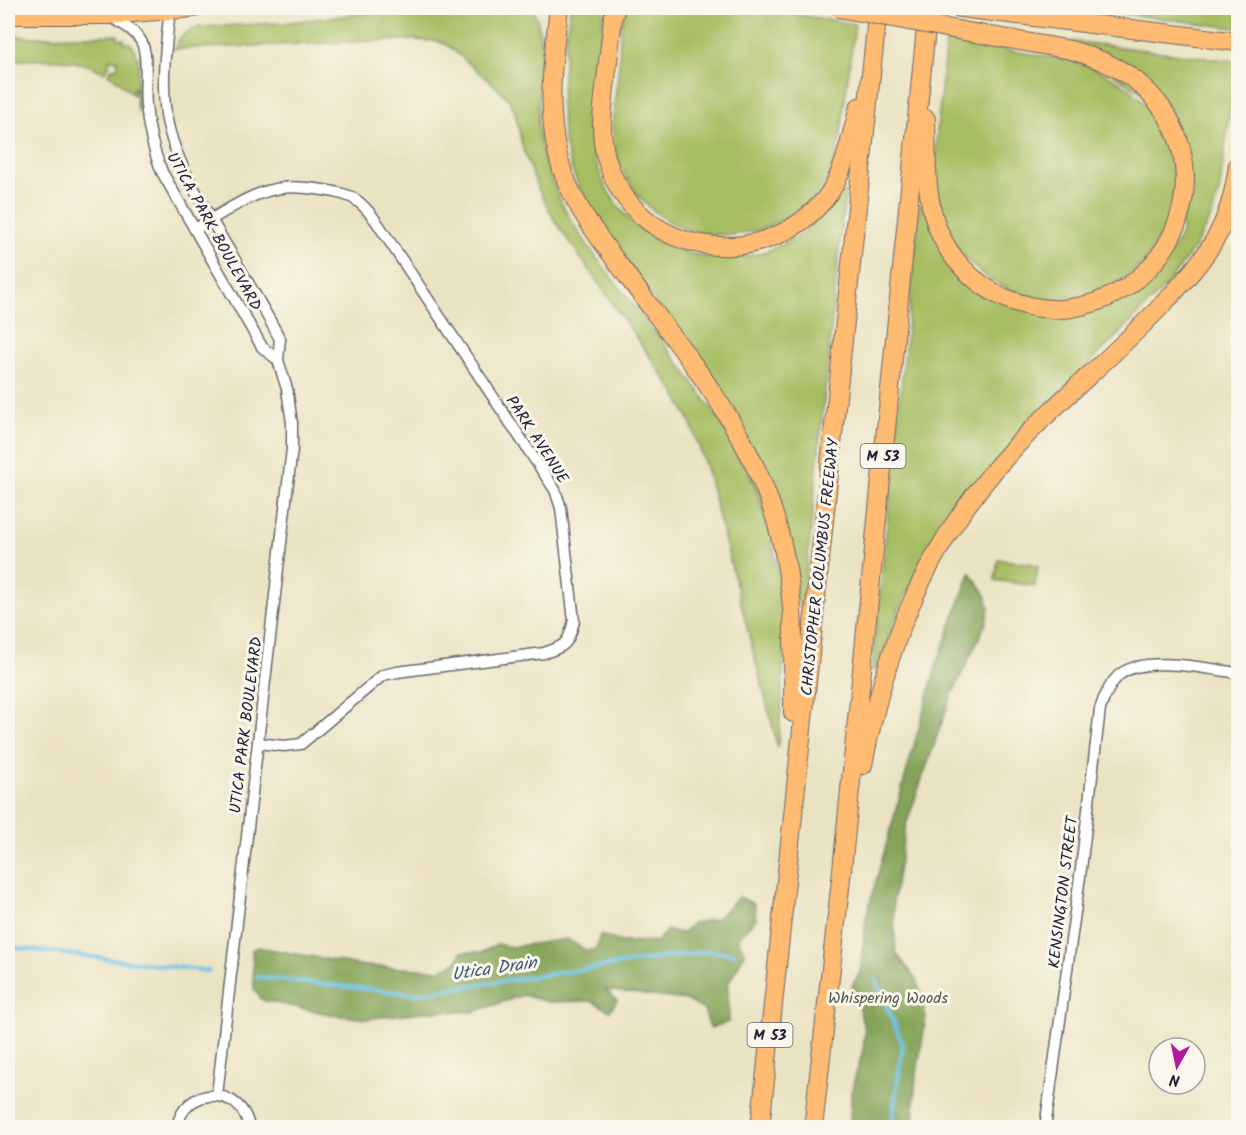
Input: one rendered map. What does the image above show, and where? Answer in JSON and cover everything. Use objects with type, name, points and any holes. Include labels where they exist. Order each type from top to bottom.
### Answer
[{"type":"highway","points":[[8,15],[108,15],[194,8]]},
{"type":"highway","points":[[560,8],[551,97],[554,140],[570,191],[591,227],[693,364],[731,421],[760,477],[775,519],[785,560],[792,606],[793,811]]},
{"type":"highway","points":[[616,8],[602,118],[605,155],[611,174],[620,190],[646,220],[679,239],[693,243],[729,247],[763,240],[791,228],[817,208],[826,198],[839,175],[873,56]]},
{"type":"highway","points":[[836,8],[1071,50],[1119,69],[1142,86],[1169,119],[1175,132],[1183,162],[1184,195],[1177,225],[1171,238],[1142,276],[1114,295],[1098,302],[1065,309],[1034,307],[1001,297],[986,288],[962,267],[951,254],[937,228],[930,202],[924,42]]},
{"type":"highway","name":"CHRISTOPHER COLUMBUS FREEWAY","points":[[760,1128],[878,8]]},
{"type":"highway","name":"M 53","points":[[813,1128],[842,870],[928,8]]},
{"type":"highway","points":[[960,8],[1239,42]]},
{"type":"highway","points":[[842,870],[872,718],[894,645],[918,588],[942,543],[968,503],[998,465],[1149,318],[1186,278],[1210,247],[1224,221],[1234,191],[1239,165]]},
{"type":"street","name":"UTICA PARK BOULEVARD","points":[[170,9],[164,56],[166,116],[170,132],[185,173],[280,339],[278,360],[287,389],[292,436],[217,1095]]},
{"type":"street","name":"UTICA PARK BOULEVARD","points":[[108,15],[132,31],[141,40],[145,50],[146,104],[153,150],[162,172],[262,347],[278,360]]},
{"type":"street","name":"PARK AVENUE","points":[[195,229],[248,199],[283,187],[341,193],[352,196],[360,202],[368,209],[555,490],[561,508],[574,621],[569,639],[559,648],[544,653],[383,675],[301,744],[284,746],[258,743]]},
{"type":"street","name":"KENSINGTON STREET","points":[[1045,1128],[1103,699],[1119,675],[1127,670],[1146,665],[1176,664],[1239,673]]},
{"type":"street","points":[[177,1128],[180,1116],[189,1104],[202,1097],[217,1095],[237,1104],[246,1116],[249,1128]]},
{"type":"green space","points":[[407,8],[532,8],[537,19],[541,48],[538,111],[540,138],[547,167],[560,200],[583,239],[665,345],[720,422],[743,462],[766,518],[775,555],[784,630],[778,748],[706,467],[690,421],[673,390],[555,221],[537,186],[523,149],[515,112],[509,100],[447,45],[437,41],[407,40],[174,49],[184,35],[200,27],[283,23]]},
{"type":"green space","points":[[570,8],[604,8],[593,115],[593,148],[599,171],[609,193],[640,229],[660,242],[682,251],[729,258],[753,255],[779,246],[802,232],[813,223],[839,191],[845,192],[803,606],[799,606],[723,396],[602,227],[573,173],[564,142],[561,106]]},
{"type":"green space","points":[[627,8],[758,8],[855,24],[835,161],[824,185],[799,210],[757,230],[732,235],[706,234],[682,228],[660,216],[642,199],[626,178],[616,152],[613,133],[621,32]]},
{"type":"green space","points":[[1082,8],[1238,8],[1237,27],[1235,28]]},
{"type":"green space","points":[[118,35],[118,39],[124,39],[124,43],[130,43],[135,50],[135,56],[139,57],[137,112],[135,88],[133,88],[133,95],[108,74],[112,68],[117,68],[118,60],[110,59],[109,66],[104,72],[69,61],[45,59],[8,61],[8,36]]},
{"type":"green space","points":[[946,40],[1082,64],[1122,84],[1148,108],[1158,123],[1169,148],[1174,180],[1172,202],[1167,223],[1158,242],[1146,259],[1130,273],[1112,285],[1079,297],[1037,298],[1016,292],[992,281],[969,263],[960,252],[942,213],[936,179],[936,140]]},
{"type":"green space","points":[[1071,41],[1235,61],[1219,193],[1211,217],[1193,250],[1164,288],[1030,421],[913,580],[876,670],[872,670],[920,204],[924,205],[967,282],[1081,314],[1114,303],[1142,285],[1165,261],[1182,231],[1173,114],[1071,45]]},
{"type":"green space","points":[[998,559],[1038,565],[1035,586],[995,580]]},
{"type":"green space","name":"Whispering Woods","points":[[970,573],[984,591],[989,607],[986,623],[950,699],[906,825],[893,901],[896,953],[917,980],[926,1017],[915,1085],[913,1127],[850,1127],[851,1092],[863,1050],[865,1030],[852,985],[860,973],[866,917],[937,663]]},
{"type":"green space","points":[[739,897],[754,904],[756,919],[738,938],[745,954],[728,984],[729,1022],[710,1028],[704,1010],[686,1000],[605,990],[617,1000],[610,1011],[592,1001],[548,1002],[523,995],[474,1012],[431,1011],[366,1019],[334,1015],[262,1000],[254,989],[252,950],[258,947],[365,966],[441,970],[457,961],[461,952],[483,952],[497,944],[512,947],[567,939],[587,951],[596,949],[600,935],[621,942],[657,941],[667,930],[683,933],[693,923],[716,919]]},
{"type":"waterway","name":"Utica Drain","points":[[8,947],[209,971]]},
{"type":"waterway","name":"Utica Drain","points":[[257,977],[413,994],[709,951],[734,954]]},
{"type":"waterway","name":"Utica Drain","points":[[876,980],[903,1045],[891,1128]]}]
